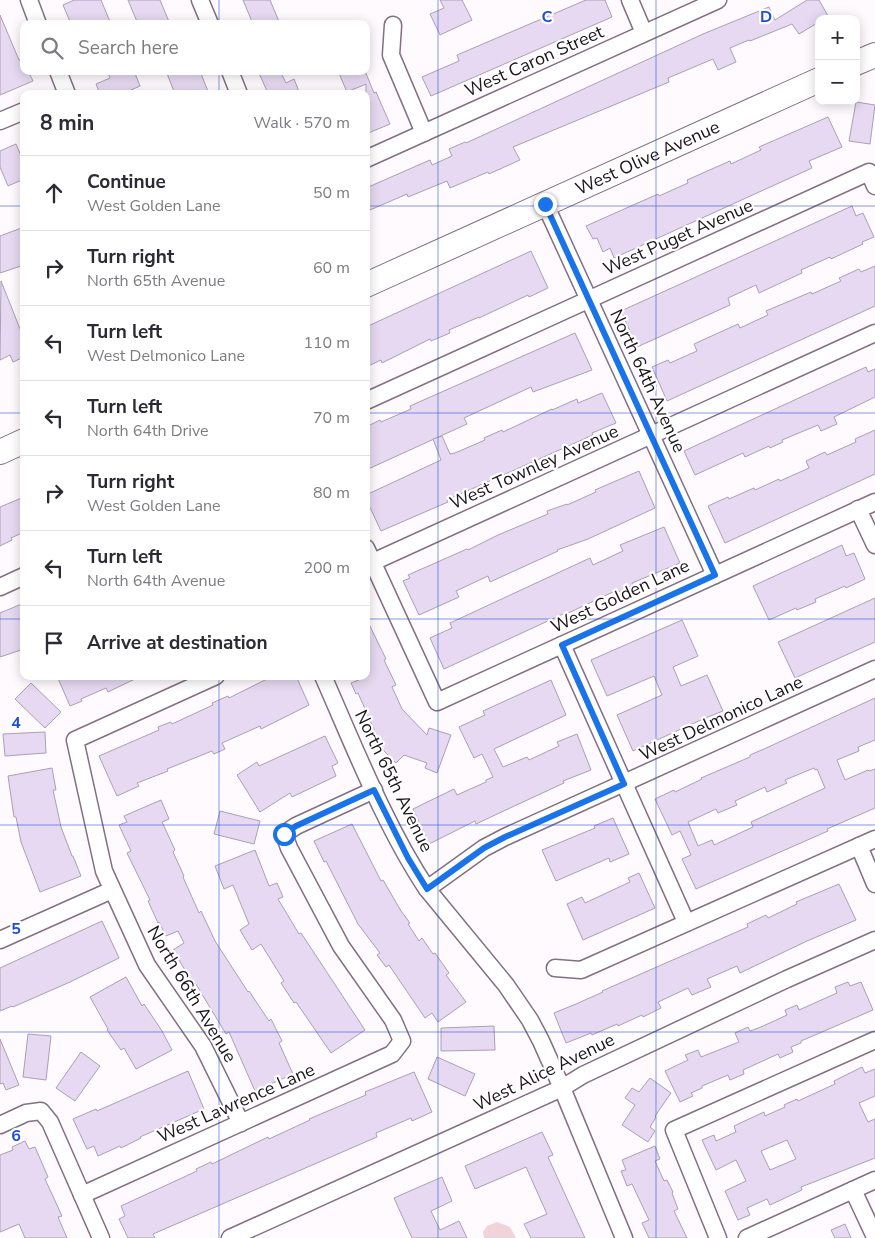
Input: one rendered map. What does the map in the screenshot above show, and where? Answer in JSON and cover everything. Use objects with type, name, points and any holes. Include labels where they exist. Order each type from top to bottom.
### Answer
[{"type":"main road","points":[[860,61],[875,55]]},
{"type":"main road","name":"West Olive Avenue","points":[[370,283],[815,82]]},
{"type":"main road","points":[[0,452],[20,443]]},
{"type":"street","points":[[28,0],[36,20]]},
{"type":"street","points":[[200,0],[208,20]]},
{"type":"street","points":[[630,0],[644,33]]},
{"type":"street","name":"West Caron Street","points":[[370,157],[718,0]]},
{"type":"street","points":[[392,25],[391,55],[424,133]]},
{"type":"street","points":[[59,75],[64,90]]},
{"type":"street","points":[[232,75],[237,90]]},
{"type":"street","points":[[0,121],[20,113]]},
{"type":"street","name":"West Puget Avenue","points":[[370,399],[588,300],[872,179]]},
{"type":"street","name":"North 64th Avenue","points":[[545,204],[715,575]]},
{"type":"street","name":"West Townley Avenue","points":[[370,555],[651,436],[875,333]]},
{"type":"street","name":"West Golden Lane","points":[[370,555],[437,702],[875,502]]},
{"type":"street","points":[[858,509],[875,545]]},
{"type":"street","points":[[0,587],[20,578]]},
{"type":"street","points":[[562,645],[686,922]]},
{"type":"street","name":"West Delmonico Lane","points":[[427,889],[484,848],[505,837],[875,670]]},
{"type":"street","name":"North 66th Avenue","points":[[205,680],[76,740],[104,871],[112,890],[147,965],[203,1046],[241,1123]]},
{"type":"street","name":"North 65th Avenue","points":[[325,680],[374,790],[408,858],[427,889],[489,964],[523,1009],[541,1041],[624,1238]]},
{"type":"street","name":"West Lawrence Lane","points":[[82,1194],[392,1054],[402,1041],[393,1020],[341,946],[289,848],[284,834],[296,826],[374,790]]},
{"type":"street","points":[[555,968],[582,970],[875,839]]},
{"type":"street","points":[[859,846],[875,884]]},
{"type":"street","points":[[0,940],[112,890]]},
{"type":"street","name":"West Alice Avenue","points":[[230,1238],[562,1088],[592,1071],[787,979],[875,940]]},
{"type":"street","points":[[718,1238],[674,1130],[875,1040]]},
{"type":"street","points":[[0,1125],[26,1113],[40,1111],[50,1122],[101,1238]]},
{"type":"street","points":[[747,1238],[875,1180]]},
{"type":"street","points":[[854,1190],[875,1237]]},
{"type":"shaded area","points":[[497,1222],[510,1227],[516,1238],[484,1238],[483,1232],[487,1226]]},
{"type":"building","points":[[74,0],[101,0],[109,20],[69,20],[63,5]]},
{"type":"building","points":[[128,0],[160,0],[168,20],[136,20]]},
{"type":"building","points":[[243,0],[270,0],[278,20],[251,20]]},
{"type":"building","points":[[440,0],[462,0],[472,20],[440,35],[430,14],[444,8]]},
{"type":"building","points":[[586,0],[605,0],[612,17],[431,96],[422,77],[459,61],[457,55]]},
{"type":"building","points":[[807,0],[819,0],[827,15],[815,15],[815,24],[799,34],[792,24],[730,48],[736,62],[718,70],[713,59],[668,78],[669,82],[513,147],[520,160],[489,174],[488,172],[450,188],[447,181],[408,197],[407,194],[370,210],[370,186],[430,160],[432,165],[452,156],[449,149],[466,143],[703,34],[769,7],[775,20]]},
{"type":"building","points":[[0,15],[20,60],[20,75],[30,75],[33,81],[0,95]]},
{"type":"building","points":[[109,75],[136,75],[140,86],[131,90],[98,90],[96,84],[110,78]]},
{"type":"building","points":[[168,75],[202,75],[207,90],[173,90]]},
{"type":"building","points":[[260,75],[282,75],[286,83],[294,79],[298,90],[267,90]]},
{"type":"building","points":[[340,75],[367,75],[390,124],[370,132],[370,90],[366,90],[366,84],[352,90],[346,90]]},
{"type":"building","points":[[860,103],[875,105],[870,144],[849,141],[855,105],[860,105]]},
{"type":"building","points":[[828,117],[842,147],[809,161],[812,168],[614,258],[610,248],[603,252],[597,238],[593,239],[586,226],[658,194],[659,196],[688,183],[687,180],[730,161],[731,164],[761,150],[759,147]]},
{"type":"building","points":[[16,144],[20,154],[20,181],[8,186],[0,167],[0,151]]},
{"type":"building","points":[[852,206],[856,216],[863,213],[874,237],[831,259],[830,257],[801,270],[802,273],[759,293],[756,285],[728,298],[730,305],[637,347],[621,311]]},
{"type":"building","points":[[20,228],[20,266],[0,273],[0,236]]},
{"type":"building","points":[[531,251],[548,288],[449,330],[450,333],[431,341],[430,339],[382,363],[381,360],[370,365],[370,325]]},
{"type":"building","points":[[875,266],[875,306],[667,401],[652,367],[668,360],[670,363],[697,351],[694,344],[738,324],[740,328],[768,315],[766,311],[841,281],[839,278],[859,269],[861,272]]},
{"type":"building","points":[[1,281],[20,329],[20,359],[13,362],[10,355],[0,360]]},
{"type":"building","points":[[575,333],[592,370],[533,392],[531,387],[464,418],[467,424],[370,468],[370,425],[411,409],[410,406]]},
{"type":"building","points":[[866,367],[868,372],[875,369],[875,397],[834,417],[837,424],[821,431],[818,425],[782,440],[783,442],[770,448],[769,446],[745,457],[743,453],[695,475],[684,451]]},
{"type":"building","points":[[602,393],[616,423],[447,500],[448,502],[381,531],[370,508],[370,493],[441,460],[433,439],[442,436],[450,454],[455,453],[485,440],[484,438],[502,430],[503,432],[552,409],[577,399],[578,403]]},
{"type":"building","points":[[875,430],[875,474],[725,543],[708,506],[754,488],[755,490],[779,479],[780,481],[809,468],[806,461],[825,452],[827,455],[856,442],[855,439]]},
{"type":"building","points":[[639,471],[655,508],[588,539],[557,550],[490,582],[488,576],[456,591],[459,597],[419,615],[403,581],[410,578],[408,575],[548,514],[547,511],[567,505],[596,492],[595,490]]},
{"type":"building","points":[[20,499],[20,534],[0,546],[0,507]]},
{"type":"building","points":[[664,527],[680,563],[444,669],[430,638],[452,628],[450,623],[590,558],[593,565],[623,551],[620,545]]},
{"type":"building","points":[[842,545],[846,556],[854,553],[865,579],[815,599],[816,602],[797,610],[796,608],[769,620],[753,586]]},
{"type":"building","points":[[875,598],[875,642],[795,678],[778,642]]},
{"type":"building","points":[[20,605],[20,650],[0,657],[0,613]]},
{"type":"building","points":[[682,620],[698,656],[673,667],[681,686],[707,675],[723,711],[633,751],[617,715],[662,695],[654,676],[607,696],[591,660]]},
{"type":"building","points":[[370,626],[386,659],[384,660],[396,685],[392,687],[402,709],[427,735],[429,728],[451,735],[437,773],[425,768],[427,763],[404,755],[396,763],[378,745],[380,743],[358,693],[356,694],[351,683],[358,680],[370,680]]},
{"type":"building","points":[[59,680],[133,680],[108,692],[106,688],[70,706]]},
{"type":"building","points":[[265,680],[298,680],[309,705],[261,729],[260,726],[222,743],[225,749],[214,754],[212,751],[167,769],[168,771],[137,783],[139,786],[117,796],[99,756],[159,730],[158,727],[171,722],[172,724],[213,705],[212,703],[228,696],[229,698]]},
{"type":"building","points":[[551,680],[566,715],[494,749],[503,767],[527,757],[529,760],[559,746],[557,742],[577,734],[591,770],[563,781],[564,783],[476,824],[475,821],[429,844],[413,809],[454,789],[457,795],[493,777],[482,754],[474,758],[459,727],[485,715],[483,711]]},
{"type":"building","points":[[31,683],[61,712],[45,728],[15,699]]},
{"type":"building","points":[[875,698],[875,740],[858,747],[859,751],[837,760],[845,780],[875,769],[875,808],[827,829],[828,831],[696,889],[682,859],[691,855],[680,831],[672,835],[655,799],[674,790],[675,792],[701,778]],"holes":[[[814,768],[815,770],[817,769],[825,788],[751,822],[753,827],[714,845],[712,840],[698,846],[688,822],[716,809],[718,813],[737,805],[735,801],[765,787],[767,792],[787,783],[785,780]]]},
{"type":"building","points":[[45,732],[46,753],[5,756],[3,734]]},
{"type":"building","points":[[325,736],[338,763],[332,766],[336,776],[292,797],[290,793],[260,812],[237,775],[257,762],[259,766]]},
{"type":"building","points":[[52,768],[56,790],[53,790],[61,827],[81,876],[40,892],[21,842],[16,817],[14,817],[8,776]]},
{"type":"building","points":[[161,800],[169,819],[162,822],[199,913],[201,911],[215,941],[248,992],[269,1021],[271,1019],[282,1041],[279,1043],[293,1074],[255,1091],[229,1032],[226,1034],[173,950],[184,943],[178,931],[166,936],[158,923],[148,901],[150,900],[127,853],[131,851],[119,825],[127,822],[124,816]]},
{"type":"building","points":[[220,811],[260,821],[254,844],[214,834]]},
{"type":"building","points":[[613,818],[629,854],[610,862],[609,858],[556,881],[542,850],[595,828],[594,826]]},
{"type":"building","points":[[352,824],[381,881],[383,880],[410,923],[408,924],[419,941],[422,938],[433,954],[435,953],[449,973],[446,975],[466,1002],[438,1022],[432,1013],[425,1018],[389,965],[386,967],[377,955],[380,953],[358,924],[314,841]]},
{"type":"building","points":[[255,850],[269,886],[277,883],[283,897],[278,899],[299,934],[301,933],[365,1030],[331,1053],[281,983],[284,981],[261,944],[252,950],[240,930],[249,924],[233,885],[224,889],[215,866]]},
{"type":"building","points":[[639,873],[655,908],[583,940],[567,904],[582,897],[585,903],[630,882],[628,878]]},
{"type":"building","points":[[839,884],[856,920],[740,973],[737,966],[707,979],[711,987],[692,995],[688,988],[658,1002],[661,1008],[643,1017],[642,1015],[618,1026],[617,1024],[592,1035],[591,1033],[566,1043],[554,1013],[748,927],[747,924],[766,915],[768,918],[797,904],[796,902]]},
{"type":"building","points":[[102,921],[119,958],[70,982],[0,1011],[0,968]]},
{"type":"building","points":[[126,977],[142,1006],[144,1004],[172,1050],[136,1069],[124,1048],[121,1050],[107,1030],[90,997]]},
{"type":"building","points":[[848,982],[850,986],[861,982],[873,1010],[801,1041],[801,1043],[791,1047],[793,1052],[780,1058],[778,1054],[743,1070],[744,1074],[730,1080],[728,1075],[702,1086],[702,1088],[691,1093],[693,1096],[680,1102],[665,1071],[688,1060],[685,1055],[698,1050],[701,1057],[739,1042],[735,1033],[748,1027],[750,1031],[761,1027],[787,1015],[785,1010],[797,1005],[799,1010],[837,993],[835,987]]},
{"type":"building","points":[[494,1026],[495,1050],[441,1051],[441,1028]]},
{"type":"building","points":[[28,1034],[51,1036],[46,1080],[23,1077]]},
{"type":"building","points":[[0,1039],[19,1085],[6,1090],[3,1083],[0,1084]]},
{"type":"building","points":[[81,1052],[100,1066],[75,1101],[56,1088]]},
{"type":"building","points":[[437,1057],[475,1074],[465,1096],[428,1079]]},
{"type":"building","points":[[862,1067],[865,1073],[875,1069],[875,1096],[859,1103],[868,1122],[875,1119],[875,1158],[801,1187],[802,1190],[770,1205],[767,1199],[747,1208],[750,1215],[738,1220],[725,1191],[746,1181],[736,1160],[716,1170],[702,1140],[714,1135],[716,1141],[736,1132],[734,1126],[764,1112],[765,1116],[785,1107],[784,1105],[797,1099],[798,1101],[835,1084],[834,1081]],"holes":[[[787,1140],[796,1159],[770,1170],[761,1151]]]},
{"type":"building","points":[[188,1071],[204,1109],[140,1137],[121,1148],[120,1146],[98,1156],[94,1146],[87,1149],[73,1119],[96,1109],[97,1111]]},
{"type":"building","points":[[414,1072],[432,1112],[412,1121],[411,1118],[376,1133],[377,1137],[153,1234],[155,1238],[128,1238],[119,1219],[125,1216],[121,1206],[197,1171],[196,1169],[211,1162],[212,1164],[268,1137],[269,1139],[309,1119],[366,1095],[365,1092]]},
{"type":"building","points":[[650,1078],[671,1093],[655,1116],[650,1127],[655,1131],[648,1142],[622,1125],[635,1105],[625,1098],[632,1088],[639,1092]]},
{"type":"building","points":[[542,1132],[553,1155],[548,1157],[585,1238],[531,1238],[524,1224],[547,1214],[526,1167],[475,1189],[465,1166]]},
{"type":"building","points":[[25,1141],[29,1149],[35,1147],[48,1177],[45,1179],[62,1216],[58,1217],[67,1238],[25,1238],[19,1224],[0,1232],[0,1155],[13,1150],[12,1147]]},
{"type":"building","points":[[655,1146],[660,1159],[655,1161],[664,1181],[667,1180],[673,1192],[678,1209],[674,1211],[687,1238],[649,1238],[642,1223],[649,1220],[632,1184],[627,1186],[621,1171],[626,1170],[622,1160]]},
{"type":"building","points":[[442,1177],[452,1201],[431,1211],[440,1230],[459,1221],[467,1238],[412,1238],[394,1198]]},
{"type":"building","points":[[845,1224],[851,1238],[835,1238],[831,1230]]},
{"type":"route","points":[[284,834],[296,826],[374,790],[408,858],[427,889],[484,848],[624,784],[562,645],[715,575],[545,204]]}]
